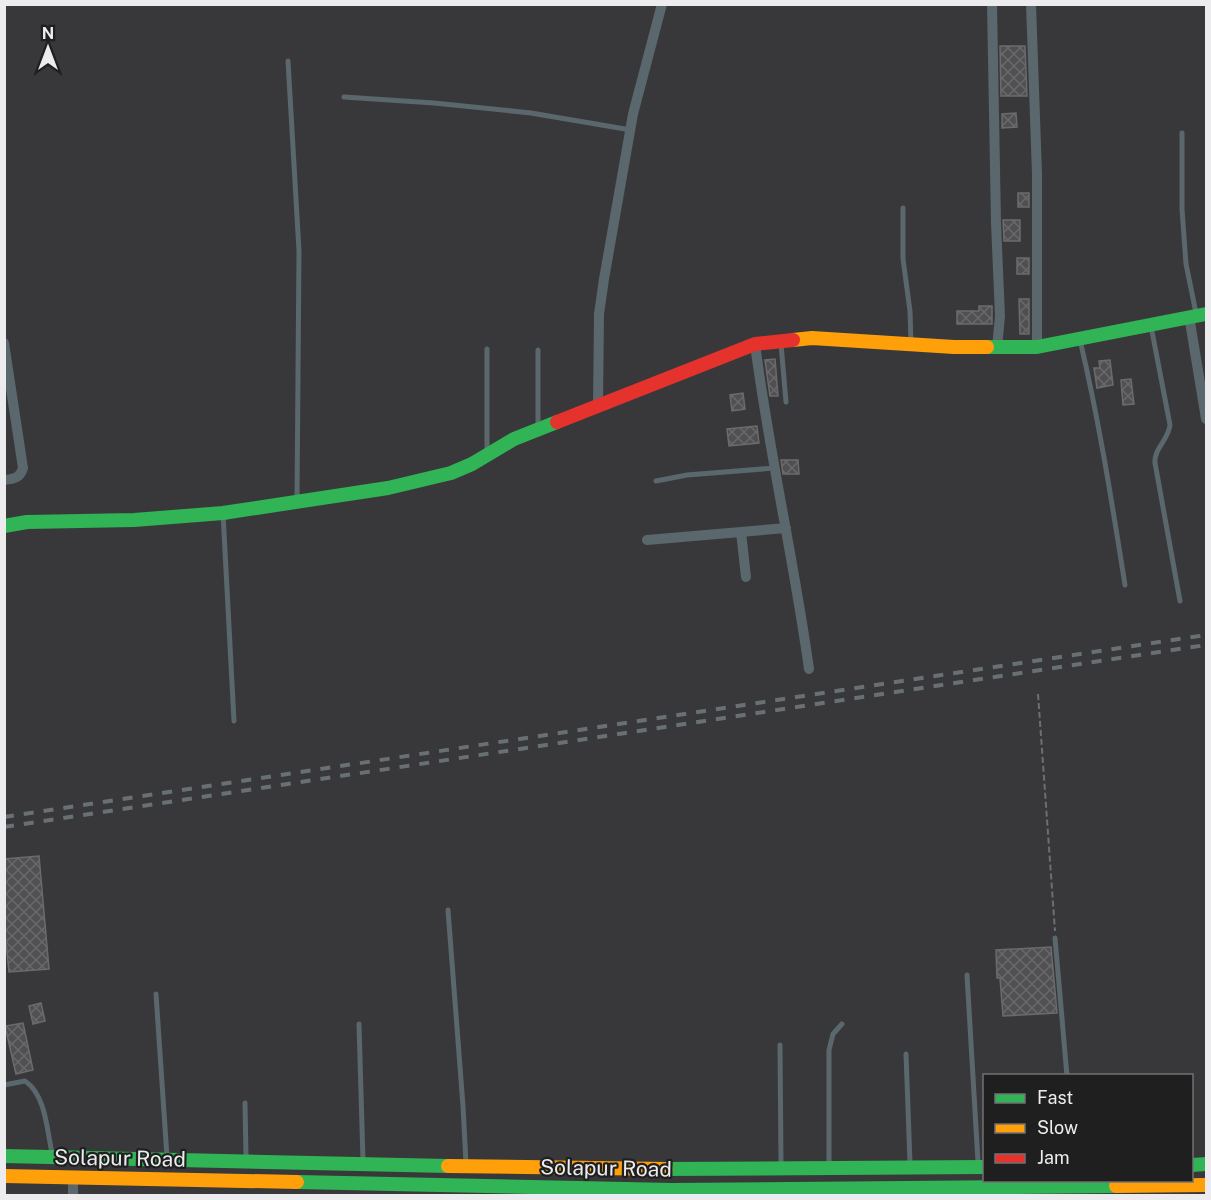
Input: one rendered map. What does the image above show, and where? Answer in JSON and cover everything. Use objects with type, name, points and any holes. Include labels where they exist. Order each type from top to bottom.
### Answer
[{"type":"main road","points":[[4,526],[27,522],[134,520],[223,513],[388,488],[451,473],[472,464],[514,439],[755,344],[812,338],[911,345],[997,348],[1037,346],[1197,315]]},
{"type":"main road","name":"Solapur Road","points":[[4,1156],[598,1169],[982,1167]]},
{"type":"main road","name":"Solapur Road","points":[[4,1176],[470,1191],[592,1189],[670,1192],[1107,1190],[1206,1185]]},
{"type":"street","points":[[598,405],[599,314],[631,130],[662,4]]},
{"type":"street","points":[[993,4],[996,223],[1000,315],[997,348]]},
{"type":"street","points":[[1031,4],[1037,174],[1037,346]]},
{"type":"street","points":[[1197,315],[1206,419]]},
{"type":"street","points":[[4,343],[23,468],[21,474],[16,478],[4,480]]},
{"type":"street","points":[[755,344],[763,404],[809,669]]},
{"type":"street","points":[[647,540],[786,528]]},
{"type":"street","points":[[741,532],[746,577]]},
{"type":"street","points":[[73,1178],[73,1196]]},
{"type":"lane","points":[[288,61],[299,251],[297,503]]},
{"type":"lane","points":[[344,97],[531,113],[631,130]]},
{"type":"lane","points":[[1182,133],[1182,209],[1186,264],[1197,315]]},
{"type":"lane","points":[[903,208],[903,259],[910,311],[911,345]]},
{"type":"lane","points":[[1150,323],[1170,425],[1166,440],[1157,452],[1155,463],[1180,601]]},
{"type":"lane","points":[[1079,338],[1089,380],[1125,585]]},
{"type":"lane","points":[[781,340],[786,402]]},
{"type":"lane","points":[[487,349],[487,454]]},
{"type":"lane","points":[[538,350],[538,429]]},
{"type":"lane","points":[[656,481],[687,475],[775,468]]},
{"type":"lane","points":[[223,513],[234,721]]},
{"type":"lane","points":[[448,910],[464,1106],[466,1166]]},
{"type":"lane","points":[[1055,938],[1067,1074]]},
{"type":"lane","points":[[967,975],[982,1167]]},
{"type":"lane","points":[[156,994],[167,1160]]},
{"type":"lane","points":[[359,1024],[363,1164]]},
{"type":"lane","points":[[829,1168],[829,1050],[833,1034],[842,1024]]},
{"type":"lane","points":[[780,1045],[781,1168]]},
{"type":"lane","points":[[906,1054],[911,1168]]},
{"type":"lane","points":[[4,1085],[25,1081],[33,1086],[43,1109],[52,1157]]},
{"type":"lane","points":[[245,1103],[246,1161]]},
{"type":"path","points":[[1038,694],[1055,938]]},
{"type":"building","points":[[1000,46],[1025,46],[1027,96],[1001,96]]},
{"type":"building","points":[[1016,113],[1017,127],[1002,128],[1002,114]]},
{"type":"building","points":[[1018,193],[1029,193],[1029,207],[1018,207]]},
{"type":"building","points":[[1003,220],[1020,220],[1020,241],[1004,241]]},
{"type":"building","points":[[1017,258],[1029,258],[1029,274],[1017,274]]},
{"type":"building","points":[[1019,299],[1029,299],[1029,334],[1020,334]]},
{"type":"building","points":[[979,306],[992,306],[992,324],[957,324],[957,311],[979,311]]},
{"type":"building","points":[[775,359],[778,396],[770,396],[765,360]]},
{"type":"building","points":[[1110,360],[1113,385],[1097,388],[1094,368],[1100,368],[1099,361]]},
{"type":"building","points":[[1131,379],[1134,404],[1123,405],[1121,380]]},
{"type":"building","points":[[743,393],[745,409],[732,411],[730,395]]},
{"type":"building","points":[[757,426],[759,443],[729,446],[727,429]]},
{"type":"building","points":[[781,460],[798,460],[799,474],[783,474]]},
{"type":"building","points":[[39,856],[49,969],[9,972],[4,923],[4,859]]},
{"type":"building","points":[[1051,947],[1057,1013],[1003,1016],[1000,978],[997,978],[996,950]]},
{"type":"building","points":[[41,1003],[45,1021],[33,1024],[29,1006]]},
{"type":"building","points":[[23,1023],[33,1070],[16,1074],[5,1026]]},
{"type":"railway","points":[[4,817],[1206,635]]},
{"type":"railway","points":[[4,827],[1206,645]]},
{"type":"traffic: fast","points":[[987,347],[1037,347],[1206,314]]},
{"type":"traffic: fast","points":[[4,526],[27,522],[134,520],[223,513],[388,488],[451,473],[472,464],[514,439],[557,422]]},
{"type":"traffic: fast","points":[[4,1156],[448,1166]]},
{"type":"traffic: fast","points":[[1193,1165],[1206,1164]]},
{"type":"traffic: fast","points":[[666,1169],[983,1167]]},
{"type":"traffic: fast","points":[[297,1182],[672,1190],[1116,1186]]},
{"type":"traffic: slow","points":[[793,340],[812,338],[987,347]]},
{"type":"traffic: slow","points":[[448,1166],[666,1169]]},
{"type":"traffic: slow","points":[[4,1176],[297,1182]]},
{"type":"traffic: slow","points":[[1116,1186],[1206,1185]]},
{"type":"traffic: jam","points":[[557,422],[755,344],[793,340]]}]
